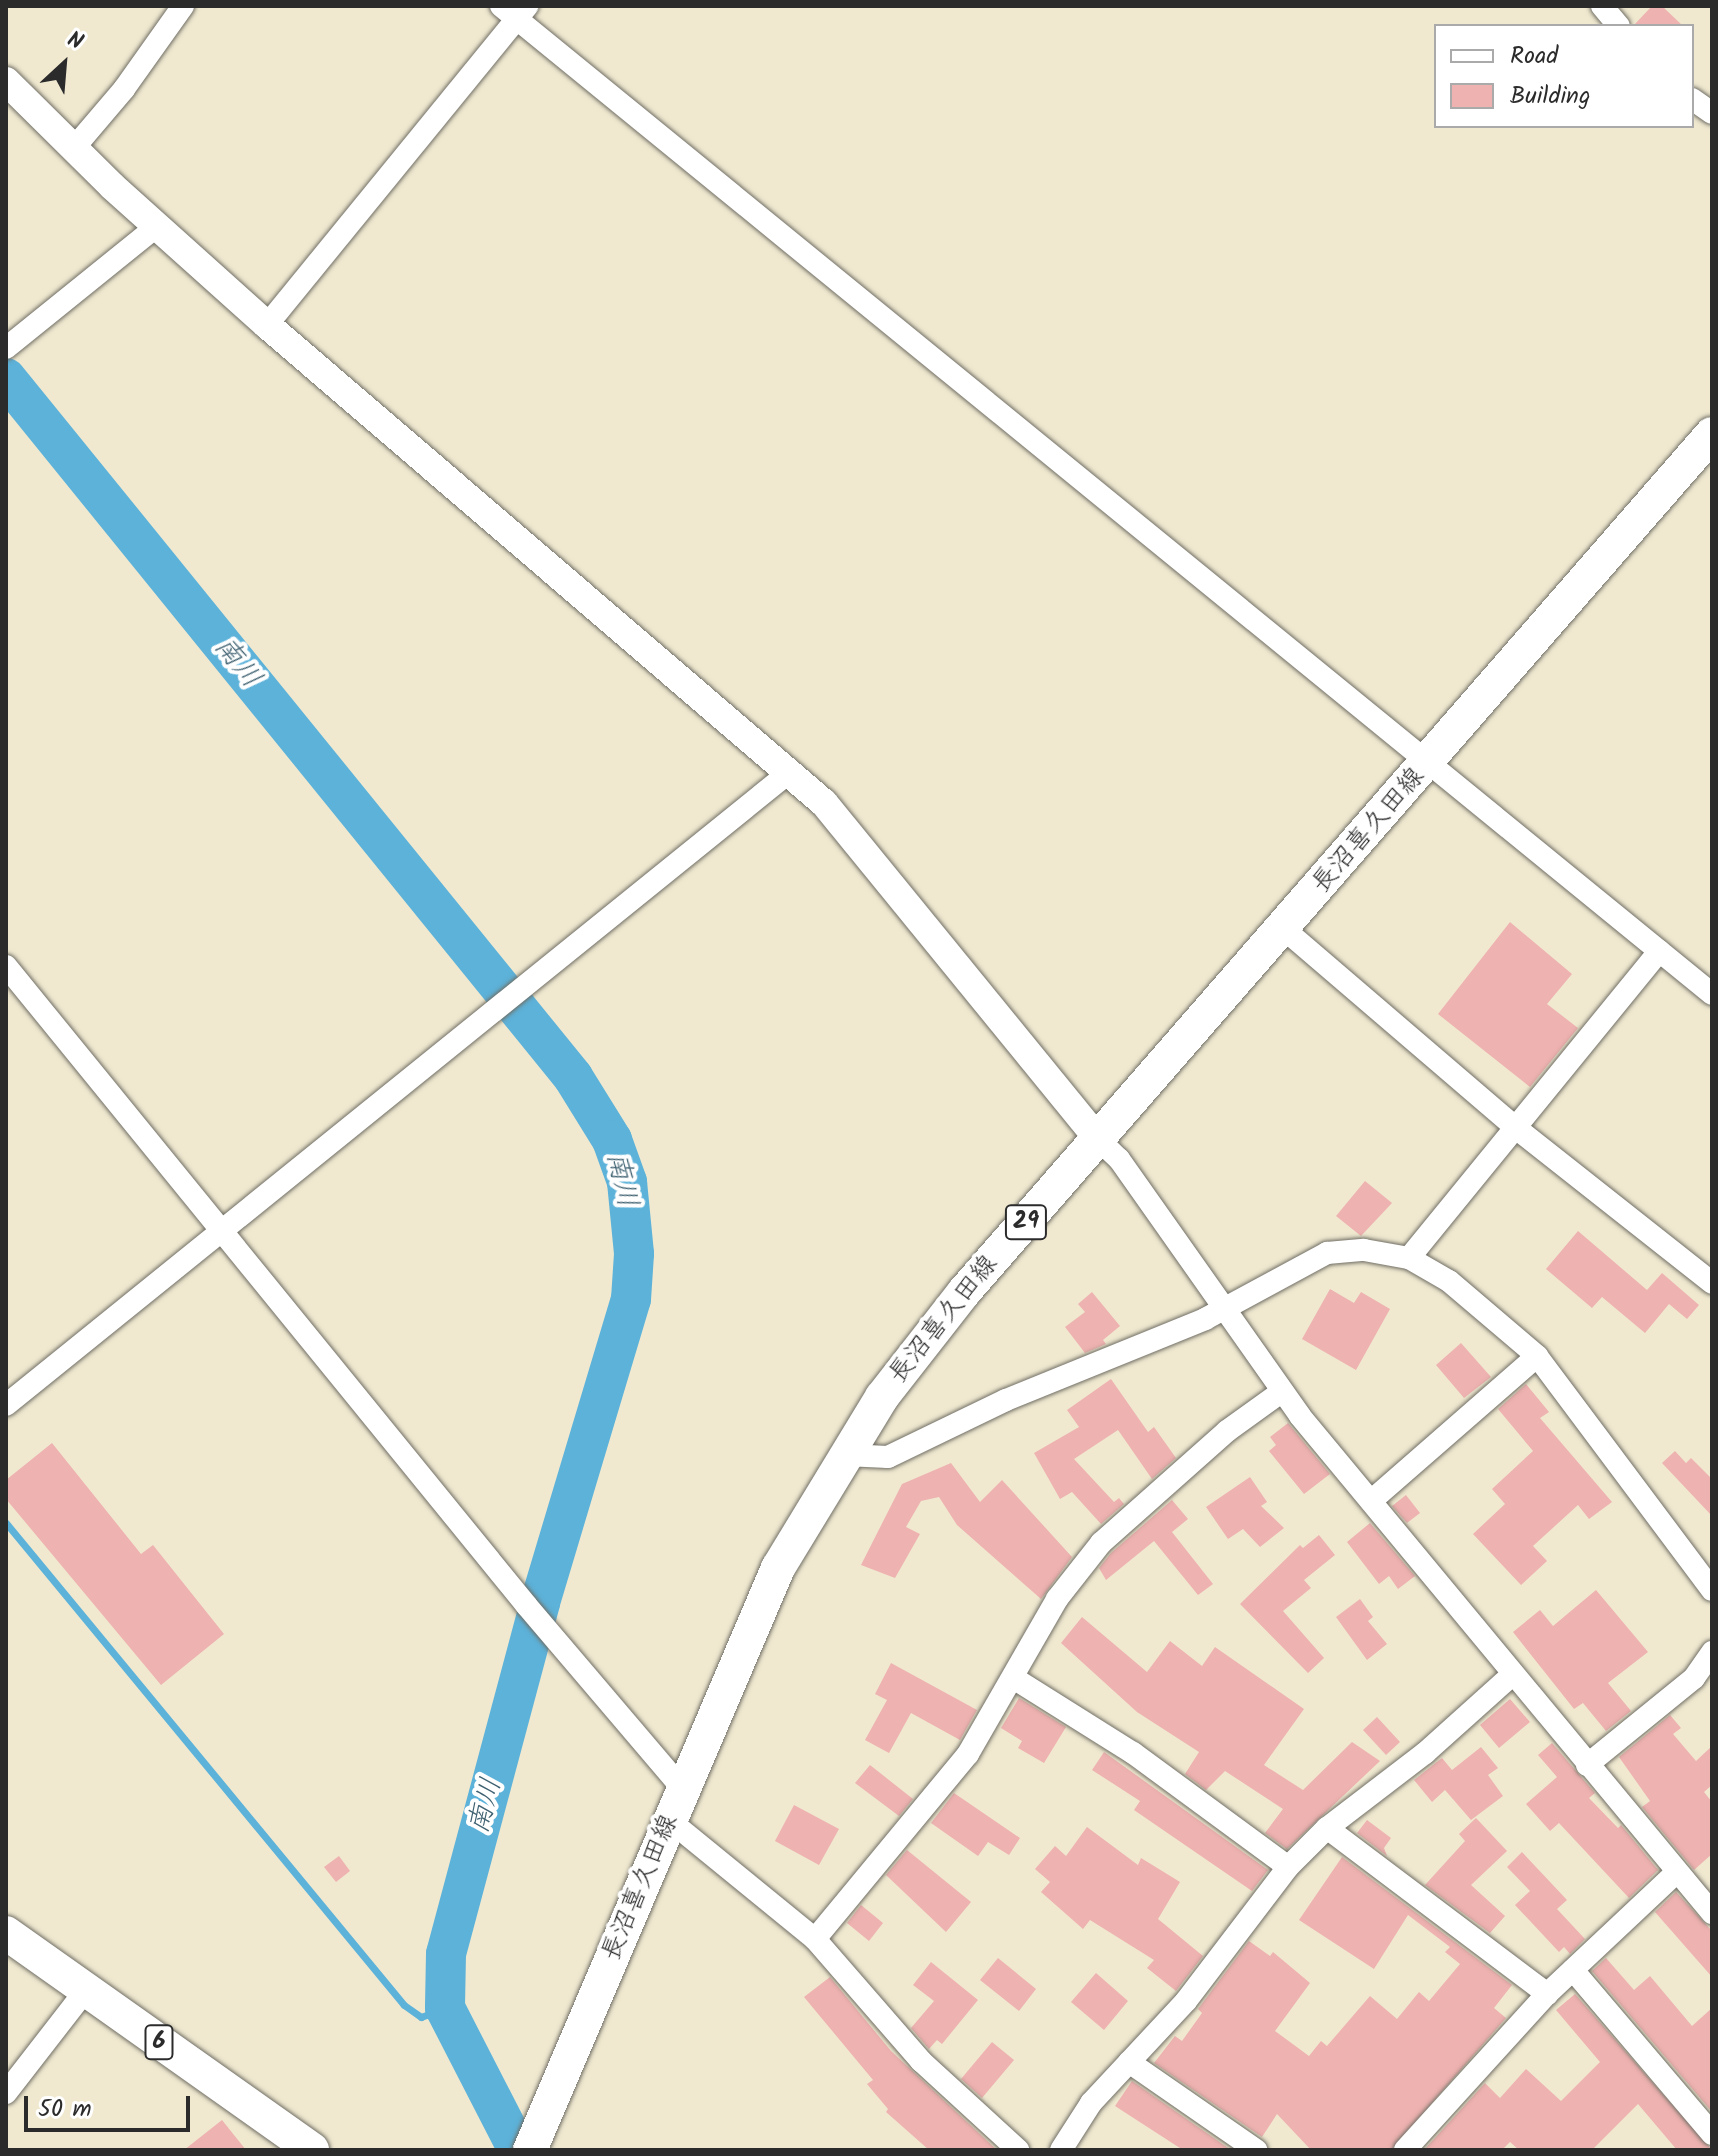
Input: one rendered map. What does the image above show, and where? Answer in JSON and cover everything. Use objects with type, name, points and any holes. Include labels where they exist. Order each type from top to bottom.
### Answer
[{"type":"main road","name":"長沼喜久田線","points":[[533,2143],[778,1568],[845,1455],[917,1349],[1712,434]]},
{"type":"main road","name":"6","points":[[6,1933],[312,2150]]},
{"type":"street","points":[[73,149],[124,89],[183,6]]},
{"type":"street","points":[[1602,6],[1617,24]]},
{"type":"street","points":[[267,325],[515,10],[1427,763],[1712,994]]},
{"type":"street","points":[[6,81],[156,227],[791,771],[848,829],[1099,1140],[1119,1159],[1281,1392],[1712,1913]]},
{"type":"street","points":[[1694,100],[1712,113]]},
{"type":"street","points":[[6,348],[156,227]]},
{"type":"street","points":[[6,1405],[224,1234],[791,771]]},
{"type":"street","points":[[1284,929],[1516,1128],[1712,1283]]},
{"type":"street","points":[[1409,1258],[1659,951]]},
{"type":"street","points":[[6,966],[527,1606],[683,1789]]},
{"type":"street","points":[[845,1455],[888,1457],[1006,1400],[1226,1309],[1327,1253],[1364,1250],[1409,1258],[1449,1281],[1537,1356],[1712,1590]]},
{"type":"street","points":[[1371,1501],[1537,1356]]},
{"type":"street","points":[[815,1939],[968,1754],[1015,1679],[1057,1599],[1101,1543],[1227,1431],[1281,1392]]},
{"type":"street","points":[[1587,1765],[1694,1678],[1712,1652]]},
{"type":"street","points":[[1061,2150],[1091,2103],[1186,2001],[1288,1867],[1327,1828],[1425,1753],[1512,1675]]},
{"type":"street","points":[[1015,1679],[1133,1753],[1288,1867]]},
{"type":"street","points":[[669,1820],[815,1939],[921,2061],[1018,2150]]},
{"type":"street","points":[[1327,1828],[1547,1994]]},
{"type":"street","points":[[1405,2150],[1547,1994],[1676,1873]]},
{"type":"street","points":[[1573,1970],[1712,2134]]},
{"type":"street","points":[[6,2093],[86,1990]]},
{"type":"street","points":[[1129,2062],[1256,2150]]},
{"type":"building","points":[[1652,6],[1662,6],[1681,24],[1635,24]]},
{"type":"building","points":[[1510,922],[1572,974],[1547,1004],[1578,1028],[1530,1087],[1438,1014]]},
{"type":"building","points":[[1365,1181],[1392,1203],[1361,1236],[1336,1216]]},
{"type":"building","points":[[1578,1231],[1647,1290],[1662,1273],[1699,1305],[1687,1319],[1669,1304],[1645,1333],[1602,1297],[1592,1308],[1546,1269]]},
{"type":"building","points":[[1330,1289],[1354,1303],[1361,1292],[1390,1309],[1356,1370],[1302,1339]]},
{"type":"building","points":[[1092,1292],[1120,1326],[1103,1340],[1106,1344],[1085,1353],[1065,1327],[1085,1312],[1078,1304]]},
{"type":"building","points":[[1461,1343],[1491,1377],[1464,1398],[1436,1365]]},
{"type":"building","points":[[1111,1379],[1148,1432],[1154,1427],[1176,1458],[1152,1479],[1118,1430],[1074,1459],[1114,1502],[1119,1498],[1124,1504],[1101,1524],[1072,1492],[1060,1499],[1034,1453],[1079,1427],[1067,1410]]},
{"type":"building","points":[[1526,1384],[1549,1412],[1540,1418],[1612,1502],[1589,1519],[1578,1505],[1533,1546],[1547,1561],[1521,1585],[1473,1534],[1505,1504],[1492,1489],[1533,1451],[1498,1409]]},
{"type":"building","points":[[1288,1423],[1330,1474],[1304,1494],[1269,1451],[1276,1445],[1270,1437]]},
{"type":"building","points":[[52,1443],[141,1554],[153,1545],[224,1634],[161,1685],[6,1499],[6,1480]]},
{"type":"building","points":[[1675,1451],[1686,1463],[1691,1458],[1712,1479],[1712,1516],[1662,1463]]},
{"type":"building","points":[[951,1463],[980,1502],[1002,1480],[1072,1557],[1041,1599],[957,1525],[939,1497],[921,1501],[906,1527],[920,1534],[895,1578],[861,1565],[902,1484]]},
{"type":"building","points":[[1250,1477],[1267,1502],[1261,1506],[1284,1528],[1260,1547],[1243,1529],[1228,1539],[1206,1507]]},
{"type":"building","points":[[1406,1495],[1420,1513],[1407,1523],[1392,1506]]},
{"type":"building","points":[[1172,1500],[1188,1519],[1172,1532],[1213,1584],[1198,1595],[1154,1541],[1106,1580],[1099,1568],[1111,1553]]},
{"type":"building","points":[[1370,1523],[1415,1576],[1398,1589],[1389,1576],[1379,1584],[1347,1542]]},
{"type":"building","points":[[1319,1535],[1335,1555],[1304,1580],[1311,1588],[1283,1611],[1324,1658],[1308,1673],[1240,1604],[1300,1545],[1303,1548]]},
{"type":"building","points":[[1596,1590],[1648,1652],[1608,1683],[1631,1711],[1606,1731],[1583,1703],[1574,1709],[1513,1632],[1540,1610],[1553,1626]]},
{"type":"building","points":[[1360,1599],[1373,1617],[1368,1621],[1387,1644],[1367,1660],[1336,1617]]},
{"type":"building","points":[[1082,1617],[1147,1672],[1170,1641],[1202,1666],[1215,1647],[1304,1709],[1264,1765],[1303,1790],[1352,1742],[1380,1761],[1287,1849],[1265,1833],[1283,1809],[1225,1771],[1206,1790],[1185,1774],[1199,1752],[1137,1712],[1061,1643]]},
{"type":"building","points":[[891,1663],[977,1710],[960,1740],[911,1713],[889,1753],[865,1740],[887,1700],[875,1694]]},
{"type":"building","points":[[1019,1698],[1066,1727],[1044,1763],[1018,1748],[1022,1741],[1001,1728]]},
{"type":"building","points":[[1510,1699],[1530,1722],[1499,1748],[1480,1725]]},
{"type":"building","points":[[1670,1715],[1681,1728],[1673,1734],[1696,1761],[1712,1746],[1712,1785],[1704,1792],[1712,1802],[1712,1854],[1694,1870],[1642,1807],[1650,1801],[1619,1757]]},
{"type":"building","points":[[1377,1717],[1400,1742],[1386,1755],[1363,1730]]},
{"type":"building","points":[[1552,1743],[1595,1793],[1589,1798],[1618,1828],[1621,1825],[1658,1870],[1629,1898],[1559,1823],[1550,1831],[1526,1804],[1557,1777],[1538,1755]]},
{"type":"building","points":[[1481,1747],[1498,1768],[1488,1775],[1503,1796],[1471,1820],[1445,1790],[1432,1802],[1414,1780],[1442,1758],[1452,1770]]},
{"type":"building","points":[[1104,1752],[1268,1870],[1252,1891],[1134,1810],[1140,1801],[1092,1770]]},
{"type":"building","points":[[870,1765],[913,1799],[899,1816],[855,1783]]},
{"type":"building","points":[[954,1793],[1020,1838],[1009,1855],[988,1842],[978,1856],[931,1823]]},
{"type":"building","points":[[794,1805],[839,1829],[819,1865],[775,1841]]},
{"type":"building","points":[[1476,1818],[1507,1851],[1471,1885],[1505,1916],[1490,1933],[1425,1885],[1465,1841],[1459,1834]]},
{"type":"building","points":[[1367,1820],[1391,1838],[1384,1848],[1387,1856],[1357,1833]]},
{"type":"building","points":[[1087,1827],[1138,1865],[1141,1858],[1180,1882],[1158,1919],[1203,1956],[1176,1991],[1147,1968],[1154,1960],[1090,1920],[1083,1929],[1041,1892],[1050,1882],[1035,1869],[1055,1846],[1066,1856]]},
{"type":"building","points":[[907,1850],[971,1902],[946,1932],[886,1875]]},
{"type":"building","points":[[1522,1852],[1567,1900],[1557,1909],[1585,1939],[1570,1954],[1564,1947],[1559,1952],[1515,1905],[1530,1891],[1507,1867]]},
{"type":"building","points":[[339,1856],[350,1871],[336,1882],[324,1867]]},
{"type":"building","points":[[1342,1857],[1512,1985],[1494,2008],[1506,2018],[1391,2150],[1311,2150],[1277,2114],[1262,2137],[1154,2063],[1175,2036],[1182,2041],[1202,2013],[1198,2009],[1249,1941],[1270,1956],[1273,1952],[1310,1983],[1275,2031],[1309,2056],[1321,2041],[1327,2046],[1370,1996],[1397,2019],[1419,1992],[1429,2001],[1460,1964],[1445,1952],[1450,1947],[1408,1915],[1374,1969],[1299,1920]]},
{"type":"building","points":[[1676,1892],[1712,1931],[1712,1977],[1655,1912]]},
{"type":"building","points":[[861,1905],[883,1923],[869,1941],[847,1923]]},
{"type":"building","points":[[998,1958],[1036,1989],[1019,2011],[980,1980]]},
{"type":"building","points":[[1606,1958],[1634,1990],[1650,1976],[1692,2026],[1712,2008],[1712,2112],[1592,1971]]},
{"type":"building","points":[[931,1962],[978,2000],[942,2044],[937,2040],[929,2049],[911,2028],[934,2001],[913,1985]]},
{"type":"building","points":[[1096,1973],[1128,2001],[1104,2030],[1071,2002]]},
{"type":"building","points":[[830,1977],[891,2051],[997,2150],[929,2150],[886,2112],[888,2109],[867,2084],[873,2080],[804,1997]]},
{"type":"building","points":[[1575,1994],[1712,2150],[1677,2150],[1638,2104],[1592,2150],[1519,2150],[1510,2142],[1502,2150],[1424,2150],[1485,2083],[1500,2098],[1526,2069],[1561,2101],[1600,2062],[1556,2010]]},
{"type":"building","points":[[992,2042],[1014,2060],[982,2098],[961,2079]]},
{"type":"building","points":[[1132,2081],[1231,2150],[1183,2150],[1115,2106]]},
{"type":"building","points":[[222,2120],[246,2150],[184,2150]]},
{"type":"waterway","name":"南川","points":[[6,378],[573,1077],[612,1140],[627,1182],[634,1254],[631,1299],[540,1603],[446,1954],[445,2008],[518,2150]]},
{"type":"waterway","points":[[6,1523],[404,2005],[421,2017],[445,2008]]}]
